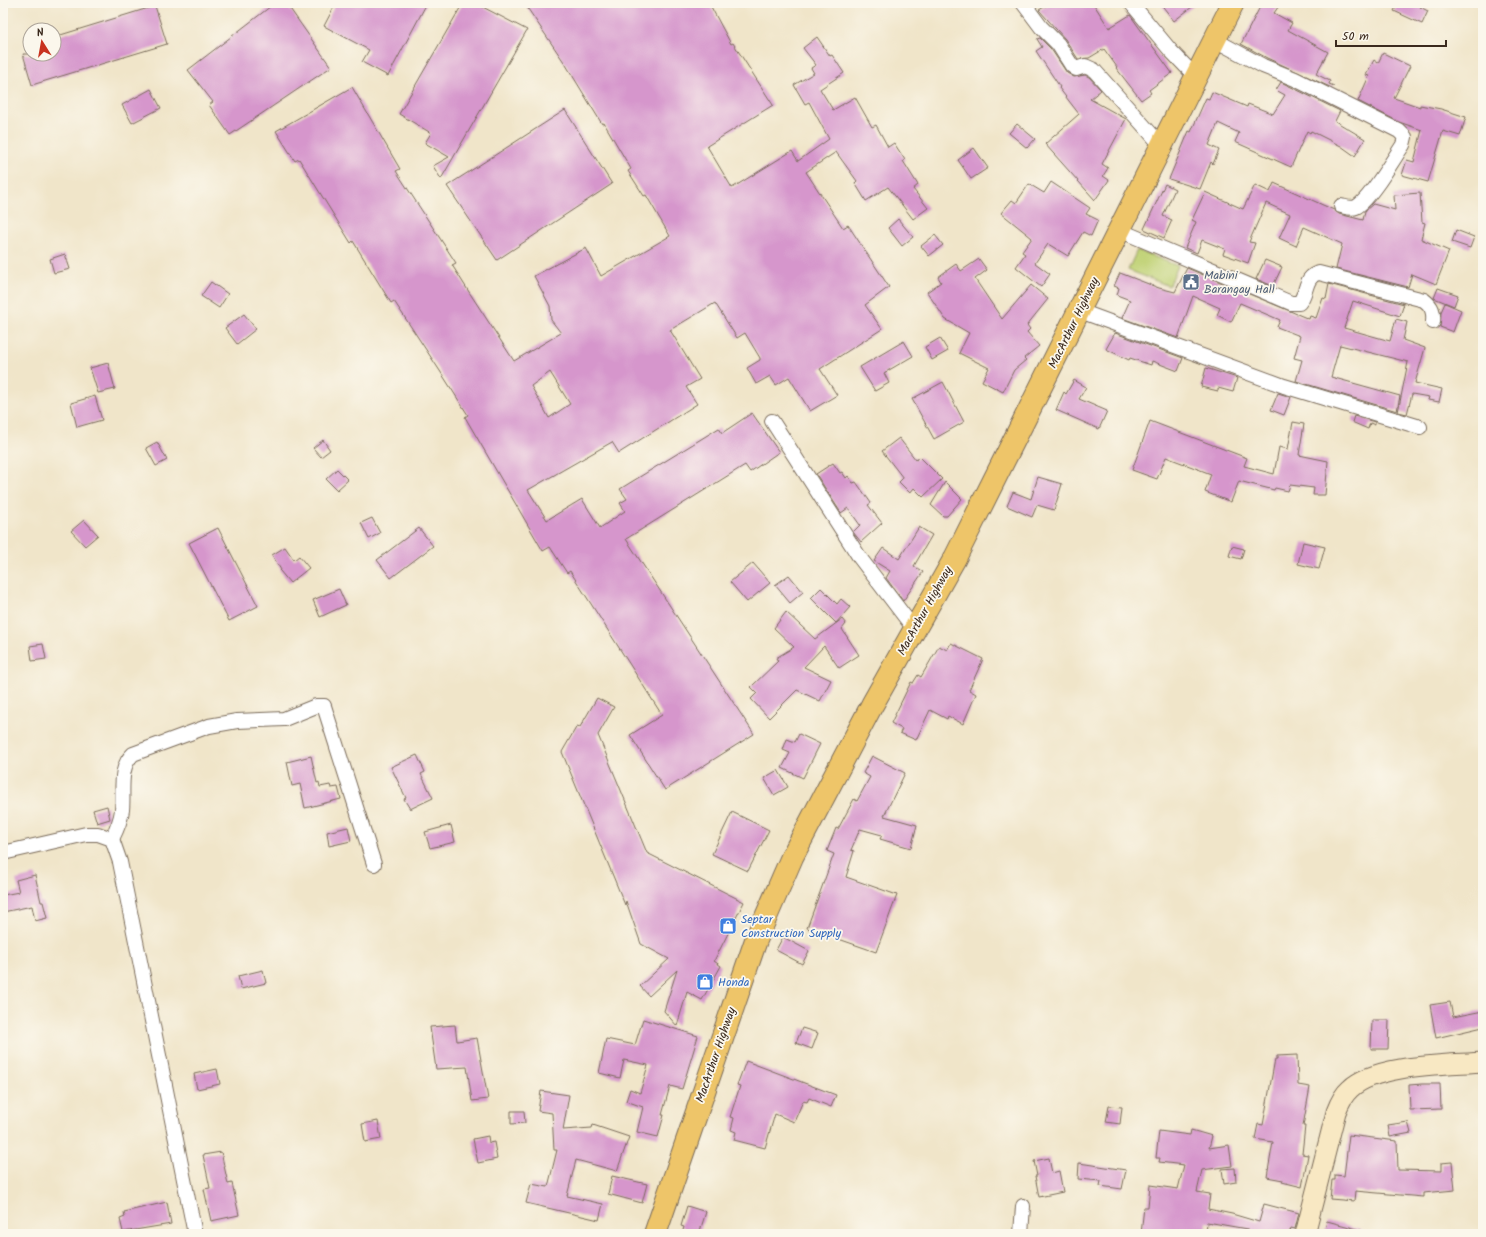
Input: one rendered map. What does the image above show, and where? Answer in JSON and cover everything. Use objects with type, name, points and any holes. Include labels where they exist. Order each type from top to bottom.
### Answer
[{"type":"highway","name":"MacArthur Highway","points":[[655,1234],[718,1048],[774,898],[829,784],[955,558],[1233,3]]},
{"type":"street","points":[[1023,3],[1041,27],[1058,44],[1072,66],[1076,69],[1085,66],[1094,70],[1161,145]]},
{"type":"street","points":[[1131,3],[1171,51],[1196,77]]},
{"type":"street","points":[[1215,40],[1263,66],[1295,79],[1399,131],[1405,137],[1402,145],[1367,196],[1357,206],[1351,208],[1341,206]]},
{"type":"street","points":[[1119,230],[1291,303],[1299,303],[1304,298],[1309,279],[1313,274],[1319,273],[1424,300],[1432,308],[1434,313],[1433,322]]},
{"type":"street","points":[[1080,311],[1284,386],[1420,427]]},
{"type":"street","points":[[772,421],[860,558],[915,630]]},
{"type":"street","points":[[195,1234],[120,862],[112,839],[119,826],[122,811],[123,769],[126,760],[133,754],[209,726],[237,721],[284,719],[316,706],[324,706],[374,864]]},
{"type":"street","points":[[3,853],[86,834],[98,834],[112,839]]},
{"type":"street","points":[[1304,1234],[1336,1112],[1349,1089],[1360,1081],[1389,1071],[1483,1062]]},
{"type":"street","points":[[1021,1234],[1023,1206]]},
{"type":"green space","points":[[1137,250],[1178,266],[1169,286],[1128,270]]},
{"type":"building","points":[[275,3],[286,3],[331,67],[230,135],[209,105],[213,102],[188,70]]},
{"type":"building","points":[[336,3],[427,3],[388,76],[362,62],[369,50],[324,26]]},
{"type":"building","points":[[463,3],[475,3],[527,30],[441,179],[433,166],[449,157],[425,143],[431,133],[399,114]]},
{"type":"building","points":[[524,3],[709,3],[731,44],[733,43],[773,105],[707,146],[732,188],[792,151],[798,161],[829,139],[809,102],[805,104],[794,85],[814,73],[811,68],[816,65],[803,48],[817,37],[830,56],[832,55],[844,73],[820,89],[833,110],[855,97],[872,127],[876,125],[888,147],[894,143],[918,185],[913,189],[928,208],[913,219],[888,187],[866,201],[855,183],[857,181],[836,152],[806,172],[843,228],[848,225],[889,287],[865,305],[882,329],[820,369],[837,395],[810,411],[789,377],[776,385],[770,376],[756,384],[747,368],[760,360],[760,358],[745,333],[737,338],[715,303],[670,330],[700,379],[686,387],[697,404],[619,453],[612,442],[528,490],[547,520],[582,499],[600,528],[625,511],[620,503],[627,499],[620,489],[719,428],[722,433],[752,413],[779,452],[750,472],[745,465],[626,539],[754,734],[665,790],[630,735],[662,715],[570,571],[567,573],[550,547],[543,551],[465,417],[468,415],[394,301],[391,303],[353,241],[351,243],[299,159],[295,161],[276,131],[352,87],[400,169],[396,171],[456,263],[452,265],[514,361],[561,333],[551,320],[550,306],[534,276],[586,248],[601,276],[670,236],[646,195],[644,196],[628,171],[631,169],[604,123],[602,124],[566,65]],"holes":[[[550,372],[570,404],[549,418],[531,386]]]},
{"type":"building","points":[[1051,3],[1093,3],[1109,28],[1130,15],[1172,73],[1149,90],[1151,93],[1141,100],[1116,68],[1117,67],[1104,49],[1089,58],[1078,59],[1065,39],[1039,10]]},
{"type":"building","points":[[1160,3],[1197,3],[1174,21]]},
{"type":"building","points":[[1262,3],[1281,3],[1274,13],[1292,23],[1288,30],[1328,52],[1316,74],[1330,81],[1329,84],[1334,86],[1332,88],[1267,58],[1241,44]]},
{"type":"building","points":[[1398,3],[1422,3],[1420,7],[1428,11],[1422,24],[1394,11]]},
{"type":"building","points":[[155,6],[167,44],[32,85],[25,62],[62,62],[62,35]]},
{"type":"building","points":[[1040,38],[1051,49],[1067,73],[1074,77],[1085,75],[1089,77],[1101,90],[1090,99],[1126,119],[1102,164],[1108,168],[1103,176],[1109,180],[1095,200],[1045,144],[1079,114],[1059,88],[1060,87],[1036,51],[1042,47],[1037,39]]},
{"type":"building","points":[[1383,53],[1410,66],[1394,98],[1420,107],[1420,105],[1441,109],[1466,117],[1460,136],[1443,131],[1428,182],[1402,175],[1407,160],[1414,162],[1422,130],[1399,122],[1358,101],[1369,76],[1366,75],[1374,60],[1378,63]]},
{"type":"building","points":[[1281,82],[1340,111],[1335,121],[1365,139],[1355,156],[1341,146],[1311,131],[1310,133],[1307,131],[1291,167],[1235,142],[1239,133],[1218,123],[1209,145],[1219,150],[1213,164],[1211,162],[1200,189],[1169,179],[1189,131],[1191,132],[1206,98],[1209,99],[1212,92],[1247,107],[1248,104],[1273,114],[1285,95],[1276,90]]},
{"type":"building","points":[[151,89],[161,108],[132,123],[122,105]]},
{"type":"building","points":[[565,110],[612,184],[497,260],[447,186]]},
{"type":"building","points":[[1017,124],[1035,139],[1027,148],[1009,133]]},
{"type":"building","points":[[974,148],[988,168],[971,179],[958,160]]},
{"type":"building","points":[[1051,182],[1090,208],[1086,214],[1098,220],[1091,236],[1083,232],[1068,256],[1048,244],[1035,263],[1050,274],[1041,287],[1016,267],[1025,254],[1022,252],[1032,238],[1001,213],[1012,200],[1016,203],[1029,184],[1044,193]]},
{"type":"building","points":[[1274,183],[1334,210],[1339,214],[1363,220],[1365,211],[1373,204],[1395,210],[1394,195],[1420,193],[1422,222],[1425,223],[1421,239],[1449,251],[1436,284],[1412,274],[1408,287],[1336,269],[1342,244],[1304,227],[1296,246],[1279,238],[1290,214],[1266,203],[1249,242],[1255,243],[1248,263],[1223,254],[1225,249],[1202,240],[1197,253],[1185,248],[1196,222],[1192,220],[1205,192],[1243,209],[1255,185],[1270,192]]},
{"type":"building","points":[[1165,184],[1175,189],[1163,216],[1172,220],[1164,238],[1144,229]]},
{"type":"building","points":[[898,219],[913,237],[902,246],[888,228]]},
{"type":"building","points":[[1456,230],[1474,237],[1470,248],[1452,242]]},
{"type":"building","points":[[935,235],[943,245],[929,256],[921,246]]},
{"type":"building","points":[[65,254],[70,269],[54,273],[50,259]]},
{"type":"building","points":[[979,259],[987,270],[975,279],[1002,319],[1031,285],[1048,299],[1027,325],[1030,329],[1027,332],[1039,346],[1024,358],[1026,360],[1014,370],[1003,392],[982,381],[989,368],[959,353],[969,333],[945,319],[927,292],[941,282],[938,277],[956,264],[961,271]]},
{"type":"building","points":[[1265,260],[1282,267],[1273,286],[1256,279]]},
{"type":"building","points":[[1187,268],[1309,319],[1310,316],[1316,318],[1323,298],[1326,299],[1329,284],[1404,304],[1400,316],[1353,301],[1344,328],[1390,341],[1396,319],[1407,322],[1403,340],[1425,348],[1415,383],[1442,389],[1439,402],[1428,400],[1429,397],[1412,394],[1407,414],[1398,412],[1408,362],[1340,345],[1331,377],[1400,396],[1397,411],[1296,381],[1302,360],[1294,358],[1300,336],[1277,327],[1280,320],[1240,303],[1231,322],[1217,315],[1220,308],[1193,296],[1178,338],[1122,318],[1130,300],[1117,295],[1119,288],[1114,286],[1120,273],[1159,288],[1175,292]]},
{"type":"building","points":[[211,282],[228,294],[219,308],[201,296]]},
{"type":"building","points":[[1438,288],[1458,295],[1454,306],[1434,298]]},
{"type":"building","points":[[1445,303],[1461,310],[1453,332],[1440,327],[1441,312]]},
{"type":"building","points":[[244,314],[256,329],[237,344],[225,328]]},
{"type":"building","points":[[1115,333],[1183,358],[1178,371],[1152,361],[1151,365],[1130,358],[1129,360],[1106,349]]},
{"type":"building","points":[[940,338],[948,351],[932,360],[925,347]]},
{"type":"building","points":[[904,341],[913,356],[884,373],[889,383],[875,391],[860,367]]},
{"type":"building","points":[[108,363],[115,389],[98,393],[90,368]]},
{"type":"building","points":[[1206,368],[1237,378],[1233,392],[1218,388],[1218,391],[1201,387]]},
{"type":"building","points":[[1074,380],[1086,387],[1079,399],[1107,411],[1099,429],[1056,410],[1064,392],[1066,394]]},
{"type":"building","points":[[943,382],[964,422],[934,439],[912,399]]},
{"type":"building","points":[[1278,393],[1291,397],[1284,415],[1271,410]]},
{"type":"building","points":[[95,396],[102,420],[77,427],[71,403]]},
{"type":"building","points":[[1354,416],[1375,422],[1375,425],[1370,423],[1368,429],[1354,423],[1352,422]]},
{"type":"building","points":[[1150,421],[1247,458],[1244,466],[1274,474],[1279,447],[1288,449],[1293,422],[1304,424],[1299,455],[1328,461],[1325,495],[1313,495],[1314,488],[1290,485],[1288,491],[1275,488],[1274,490],[1239,481],[1231,502],[1205,492],[1211,474],[1166,457],[1157,479],[1132,470]]},
{"type":"building","points":[[899,438],[916,460],[920,457],[942,479],[923,497],[914,488],[910,493],[899,482],[903,478],[882,451]]},
{"type":"building","points":[[323,440],[330,450],[321,457],[313,448]]},
{"type":"building","points":[[157,442],[167,460],[156,466],[146,448]]},
{"type":"building","points":[[833,463],[840,473],[842,472],[846,478],[848,476],[853,483],[856,482],[871,503],[868,505],[882,523],[861,542],[853,532],[860,525],[848,508],[841,513],[816,474]]},
{"type":"building","points":[[337,469],[348,480],[337,490],[326,479]]},
{"type":"building","points":[[1038,477],[1062,484],[1054,510],[1037,505],[1032,517],[1007,506],[1013,492],[1031,499]]},
{"type":"building","points":[[945,482],[962,499],[947,516],[943,516],[931,505]]},
{"type":"building","points":[[372,518],[380,533],[369,539],[361,523]]},
{"type":"building","points":[[84,520],[98,535],[85,546],[71,531]]},
{"type":"building","points":[[919,527],[932,535],[914,566],[923,572],[903,601],[886,578],[890,571],[874,561],[883,548],[899,559]]},
{"type":"building","points":[[218,528],[258,606],[229,621],[189,543]]},
{"type":"building","points":[[419,528],[433,546],[391,578],[377,560]]},
{"type":"building","points":[[1303,542],[1325,547],[1319,569],[1298,564]]},
{"type":"building","points":[[1232,546],[1244,549],[1241,559],[1229,556]]},
{"type":"building","points":[[285,547],[294,560],[299,556],[309,568],[290,583],[280,571],[281,570],[272,555]]},
{"type":"building","points":[[753,563],[770,583],[747,602],[730,582]]},
{"type":"building","points":[[789,575],[803,592],[790,603],[775,585]]},
{"type":"building","points":[[821,588],[837,604],[841,599],[850,607],[836,623],[811,598]]},
{"type":"building","points":[[339,589],[346,605],[320,617],[313,600]]},
{"type":"building","points":[[786,612],[815,639],[842,619],[846,624],[842,629],[859,655],[839,668],[824,646],[804,667],[831,680],[820,701],[797,690],[769,718],[751,699],[757,693],[751,687],[778,661],[776,658],[794,647],[774,628]]},
{"type":"building","points":[[951,643],[983,659],[969,690],[976,694],[963,724],[948,716],[947,719],[930,710],[916,740],[900,733],[902,729],[891,723],[911,682],[913,683],[918,675],[921,677],[939,646],[947,650]]},
{"type":"building","points":[[43,644],[46,659],[32,661],[30,646]]},
{"type":"building","points":[[597,698],[614,707],[598,735],[647,853],[744,902],[714,961],[721,966],[702,1000],[687,992],[677,1026],[664,1011],[677,970],[649,996],[640,986],[669,959],[641,944],[626,901],[625,905],[562,752],[577,726],[580,727]]},
{"type":"building","points":[[799,734],[820,744],[803,778],[782,768],[790,753],[783,750],[787,739],[795,742]]},
{"type":"building","points":[[417,755],[425,772],[421,774],[433,798],[410,809],[404,799],[406,798],[391,767]]},
{"type":"building","points":[[311,756],[317,783],[319,782],[320,787],[330,785],[331,788],[338,787],[341,799],[305,808],[300,784],[292,786],[287,762]]},
{"type":"building","points":[[872,756],[905,773],[884,816],[917,825],[911,848],[880,839],[882,835],[860,829],[851,850],[854,851],[846,877],[897,895],[876,952],[807,928],[834,854],[827,851],[836,828],[838,829],[854,799],[857,801],[870,777],[863,773]]},
{"type":"building","points":[[778,770],[788,787],[774,795],[764,778]]},
{"type":"building","points":[[107,806],[110,819],[97,823],[93,810]]},
{"type":"building","points":[[732,812],[769,830],[748,871],[712,854]]},
{"type":"building","points":[[451,825],[455,842],[430,848],[425,832]]},
{"type":"building","points":[[348,827],[351,841],[329,846],[327,832]]},
{"type":"building","points":[[35,875],[41,902],[43,902],[47,918],[35,921],[32,906],[3,912],[3,895],[19,892],[16,880]]},
{"type":"building","points":[[783,937],[809,951],[802,964],[776,950]]},
{"type":"building","points":[[263,970],[266,983],[241,989],[238,976]]},
{"type":"building","points":[[1450,1002],[1453,1017],[1483,1011],[1483,1027],[1436,1038],[1430,1005]]},
{"type":"building","points":[[643,1019],[698,1036],[682,1089],[670,1086],[658,1137],[637,1132],[643,1107],[626,1101],[630,1089],[640,1093],[648,1065],[624,1060],[620,1078],[599,1073],[606,1039],[635,1045]]},
{"type":"building","points":[[1372,1020],[1389,1020],[1388,1049],[1371,1049]]},
{"type":"building","points":[[455,1025],[457,1041],[477,1038],[488,1099],[472,1101],[467,1067],[436,1069],[430,1027]]},
{"type":"building","points":[[802,1028],[818,1033],[812,1049],[796,1043]]},
{"type":"building","points":[[1297,1055],[1298,1085],[1310,1087],[1303,1126],[1305,1126],[1302,1154],[1308,1155],[1302,1187],[1282,1182],[1283,1180],[1267,1177],[1273,1142],[1255,1139],[1258,1124],[1263,1125],[1275,1059],[1277,1059],[1277,1056]]},
{"type":"building","points":[[746,1061],[836,1095],[831,1107],[809,1098],[807,1102],[803,1101],[794,1122],[775,1114],[765,1148],[734,1140],[736,1132],[731,1130],[734,1118],[730,1117],[740,1086],[737,1085]]},
{"type":"building","points":[[217,1069],[220,1084],[197,1089],[194,1074]]},
{"type":"building","points":[[1440,1084],[1441,1109],[1410,1110],[1409,1085]]},
{"type":"building","points":[[541,1091],[569,1095],[563,1130],[592,1128],[593,1125],[629,1137],[617,1171],[576,1160],[567,1196],[603,1204],[599,1220],[526,1203],[531,1184],[548,1187],[557,1150],[554,1150],[552,1113],[538,1111]]},
{"type":"building","points":[[1109,1106],[1122,1107],[1120,1124],[1106,1122]]},
{"type":"building","points":[[511,1111],[524,1111],[525,1123],[511,1124]]},
{"type":"building","points":[[378,1121],[381,1139],[365,1142],[362,1124]]},
{"type":"building","points":[[1408,1122],[1411,1133],[1390,1137],[1388,1125]]},
{"type":"building","points":[[1191,1130],[1212,1136],[1209,1148],[1229,1145],[1232,1166],[1202,1170],[1197,1192],[1210,1194],[1208,1209],[1259,1222],[1264,1204],[1299,1213],[1295,1229],[1291,1228],[1289,1234],[1245,1234],[1247,1229],[1207,1222],[1206,1234],[1141,1234],[1144,1207],[1148,1207],[1150,1185],[1178,1189],[1184,1165],[1159,1162],[1160,1158],[1156,1158],[1159,1131],[1190,1135]]},
{"type":"building","points":[[1349,1135],[1397,1141],[1398,1170],[1441,1171],[1441,1163],[1452,1162],[1455,1190],[1423,1193],[1423,1197],[1355,1191],[1354,1201],[1330,1199],[1332,1180],[1335,1180],[1335,1175],[1344,1176]]},
{"type":"building","points":[[488,1136],[489,1143],[494,1142],[497,1159],[478,1163],[473,1139]]},
{"type":"building","points":[[221,1152],[228,1184],[232,1183],[239,1215],[211,1221],[204,1189],[210,1188],[203,1155]]},
{"type":"building","points":[[1049,1158],[1052,1173],[1059,1171],[1063,1192],[1039,1197],[1034,1161]]},
{"type":"building","points":[[1079,1163],[1126,1170],[1122,1189],[1100,1186],[1101,1181],[1078,1179]]},
{"type":"building","points":[[1235,1168],[1236,1182],[1224,1184],[1222,1169]]},
{"type":"building","points":[[612,1176],[647,1184],[642,1203],[608,1194]]},
{"type":"building","points":[[167,1202],[171,1224],[123,1232],[120,1219],[125,1217],[124,1212]]},
{"type":"building","points":[[687,1206],[706,1212],[699,1234],[682,1234],[684,1227],[681,1226]]},
{"type":"building","points":[[1327,1221],[1361,1230],[1361,1234],[1324,1234]]},
{"type":"place","name":"Mabini Barangay Hall","points":[[1191,282]]},
{"type":"place","name":"Septar Construction Supply","points":[[728,926]]},
{"type":"place","name":"Honda","points":[[705,982]]}]
